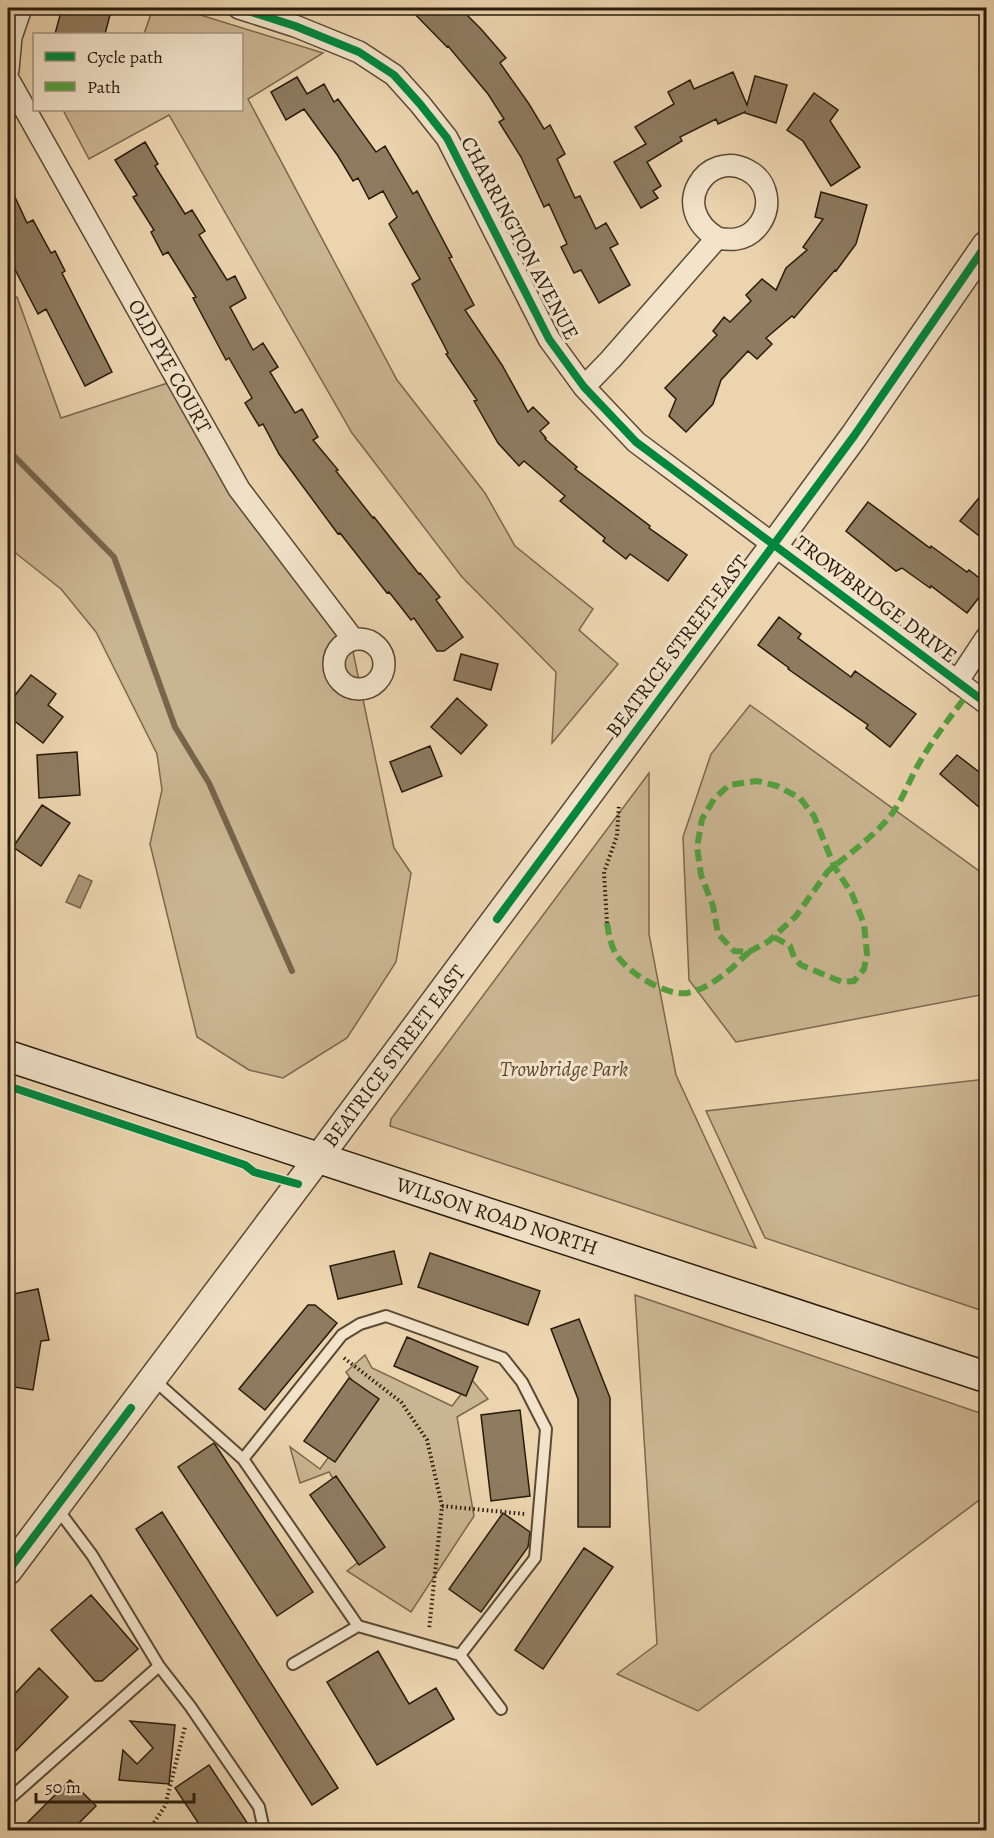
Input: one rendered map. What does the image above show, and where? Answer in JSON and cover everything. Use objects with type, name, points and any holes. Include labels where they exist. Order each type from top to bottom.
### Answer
[{"type":"main road","name":"WILSON ROAD NORTH","points":[[8,1056],[987,1377]]},
{"type":"street","points":[[8,70],[11,37],[21,8]]},
{"type":"street","name":"CHARRINGTON AVENUE","points":[[239,8],[295,26],[358,52],[394,75],[447,138],[549,339],[584,387],[636,442],[774,545]]},
{"type":"street","name":"OLD PYE COURT","points":[[8,79],[239,489],[353,639]]},
{"type":"street","points":[[584,387],[717,238]]},
{"type":"street","name":"BEATRICE STREET EAST","points":[[8,1571],[774,545],[854,436],[987,245]]},
{"type":"street","name":"TROWBRIDGE DRIVE","points":[[774,545],[987,703]]},
{"type":"street","points":[[957,682],[987,638]]},
{"type":"lane","points":[[243,1459],[342,1335],[360,1324],[386,1316],[503,1358],[522,1382],[546,1429],[535,1558],[460,1655]]},
{"type":"lane","points":[[153,1379],[243,1459],[358,1626],[460,1655],[501,1709]]},
{"type":"lane","points":[[56,1507],[92,1555],[159,1666],[190,1706],[259,1806],[264,1830]]},
{"type":"lane","points":[[293,1664],[358,1626]]},
{"type":"lane","points":[[8,1800],[159,1666]]},
{"type":"path","points":[[607,923],[604,872],[617,836],[619,804]]},
{"type":"path","points":[[331,1348],[401,1402],[427,1440],[442,1506],[428,1646]]},
{"type":"path","points":[[442,1506],[539,1516]]},
{"type":"path","points":[[149,1830],[165,1806],[190,1706]]},
{"type":"path","points":[[123,1830],[141,1830]]},
{"type":"green space","points":[[153,8],[178,8],[323,53],[248,99],[397,380],[485,493],[515,546],[593,609],[579,630],[618,664],[552,743],[556,672],[462,577],[352,433],[169,115],[89,159],[64,111],[243,111],[243,33],[144,33]]},
{"type":"green space","points":[[17,297],[61,418],[177,380],[350,637],[394,848],[411,873],[396,962],[347,1038],[283,1078],[249,1070],[197,1037],[150,844],[162,790],[157,754],[96,632],[61,589],[8,547],[8,302]]},
{"type":"green space","points":[[750,705],[986,876],[986,994],[736,1042],[689,980],[683,837],[711,754]]},
{"type":"green space","name":"Trowbridge Park","points":[[649,773],[649,934],[676,1075],[756,1248],[390,1126],[391,1119]]},
{"type":"green space","points":[[986,1079],[986,1312],[765,1238],[706,1111]]},
{"type":"green space","points":[[635,1295],[986,1415],[986,1495],[698,1711],[617,1674],[657,1644]]},
{"type":"green space","points":[[365,1355],[372,1368],[452,1406],[472,1380],[488,1399],[457,1417],[474,1516],[411,1612],[347,1571],[374,1550],[329,1472],[300,1483],[290,1447],[320,1469],[368,1403],[346,1372]]},
{"type":"shaded area","points":[[79,875],[92,881],[80,908],[66,902]]},
{"type":"building","points":[[62,8],[81,8],[110,15],[105,33],[55,33]]},
{"type":"building","points":[[409,8],[460,8],[506,58],[500,63],[544,129],[550,125],[565,154],[557,159],[575,198],[580,196],[596,229],[606,223],[618,244],[610,248],[630,285],[599,303],[581,270],[574,273],[561,247],[567,244],[549,204],[544,207],[521,157],[499,122],[504,119],[488,94],[448,46]]},
{"type":"building","points":[[733,72],[747,105],[755,76],[787,85],[776,123],[745,112],[718,124],[716,119],[680,137],[682,141],[647,162],[661,186],[653,191],[658,198],[641,208],[614,162],[646,144],[635,127],[674,104],[668,92],[690,80],[694,89]]},
{"type":"building","points":[[297,77],[307,94],[324,84],[334,102],[338,99],[376,152],[385,146],[413,194],[417,191],[474,305],[465,310],[502,365],[528,412],[533,407],[549,423],[540,431],[545,439],[577,467],[575,469],[687,555],[668,581],[630,554],[626,559],[603,541],[605,538],[560,501],[565,496],[524,461],[519,466],[498,443],[474,401],[477,400],[446,354],[448,353],[412,284],[420,279],[389,224],[397,217],[383,191],[369,199],[358,178],[353,181],[304,109],[286,120],[271,92]]},
{"type":"building","points":[[814,93],[838,110],[830,121],[860,167],[831,186],[803,141],[787,130]]},
{"type":"building","points":[[145,142],[158,164],[155,166],[185,214],[192,210],[205,231],[199,235],[227,280],[235,276],[246,298],[230,307],[253,350],[263,343],[278,367],[270,372],[295,413],[302,409],[318,437],[313,440],[373,518],[440,597],[436,600],[463,637],[444,651],[437,651],[414,618],[411,620],[340,533],[338,534],[279,454],[263,424],[259,426],[245,403],[252,398],[229,358],[226,360],[193,298],[196,297],[168,252],[163,255],[151,232],[154,230],[133,197],[137,195],[115,160]]},
{"type":"building","points":[[8,182],[27,223],[33,220],[51,253],[55,251],[65,271],[62,273],[112,372],[85,386],[46,309],[38,314],[8,256]]},
{"type":"building","points":[[821,192],[867,205],[856,244],[836,271],[794,318],[792,316],[766,338],[772,344],[757,359],[748,351],[721,380],[713,404],[686,432],[669,416],[676,399],[665,388],[717,335],[713,331],[724,317],[730,322],[751,301],[746,295],[762,279],[776,290],[786,268],[807,250],[803,247],[823,219],[815,217]]},
{"type":"building","points":[[987,488],[987,542],[960,521]]},
{"type":"building","points":[[868,502],[930,548],[931,546],[987,584],[967,613],[902,568],[896,571],[846,531]]},
{"type":"building","points":[[779,617],[801,634],[798,638],[851,677],[855,671],[916,714],[890,747],[866,728],[868,725],[758,645]]},
{"type":"building","points":[[461,654],[498,664],[491,690],[454,680]]},
{"type":"building","points":[[31,675],[56,694],[48,705],[63,717],[43,743],[8,716],[8,704]]},
{"type":"building","points":[[457,698],[487,725],[461,754],[431,727]]},
{"type":"building","points":[[430,746],[442,776],[402,792],[390,762]]},
{"type":"building","points":[[77,752],[80,795],[39,798],[37,755]]},
{"type":"building","points":[[957,755],[987,778],[987,814],[940,774]]},
{"type":"building","points":[[42,805],[70,823],[41,866],[13,847]]},
{"type":"building","points":[[394,1251],[402,1284],[338,1299],[330,1266]]},
{"type":"building","points":[[430,1253],[540,1291],[528,1325],[418,1287]]},
{"type":"building","points":[[38,1289],[49,1340],[41,1341],[33,1390],[8,1386],[8,1295]]},
{"type":"building","points":[[308,1305],[315,1305],[337,1323],[265,1410],[239,1389]]},
{"type":"building","points":[[579,1319],[610,1398],[610,1527],[578,1527],[578,1399],[551,1329]]},
{"type":"building","points":[[407,1337],[478,1367],[466,1396],[394,1366]]},
{"type":"building","points":[[349,1378],[379,1399],[335,1462],[304,1441]]},
{"type":"building","points":[[520,1410],[530,1496],[491,1501],[481,1415]]},
{"type":"building","points":[[214,1443],[313,1592],[277,1616],[178,1467]]},
{"type":"building","points":[[336,1476],[385,1547],[359,1565],[310,1495]]},
{"type":"building","points":[[162,1512],[338,1788],[312,1805],[136,1529]]},
{"type":"building","points":[[503,1513],[530,1532],[528,1547],[481,1612],[449,1589]]},
{"type":"building","points":[[584,1548],[613,1567],[543,1669],[515,1650]]},
{"type":"building","points":[[91,1595],[138,1649],[102,1681],[95,1681],[51,1630]]},
{"type":"building","points":[[378,1651],[409,1704],[436,1688],[454,1719],[377,1765],[327,1682]]},
{"type":"building","points":[[39,1668],[68,1697],[8,1759],[8,1701]]},
{"type":"building","points":[[130,1721],[175,1725],[169,1784],[119,1780],[123,1750],[137,1764],[153,1748]]},
{"type":"building","points":[[209,1765],[248,1824],[239,1830],[203,1830],[175,1788]]},
{"type":"building","points":[[70,1780],[96,1806],[72,1830],[20,1830]]},
{"type":"waterway","points":[[8,450],[114,557],[175,727],[209,783],[292,971]]},
{"type":"marked path","points":[[774,937],[790,946],[794,957],[801,965],[842,982],[854,981],[864,969],[867,954],[864,924],[852,894],[834,866],[814,816],[800,798],[777,786],[757,781],[729,785],[714,799],[702,819],[697,847],[701,875],[713,906],[718,934],[734,951],[749,952],[769,941],[796,916],[828,871],[836,865],[851,853],[887,820],[929,747],[970,691]]},
{"type":"marked path","points":[[607,923],[612,946],[621,961],[637,975],[668,991],[687,993],[705,987],[749,952]]},
{"type":"cycle path","points":[[239,8],[295,26],[359,52],[394,75],[447,138],[549,339],[584,387],[636,442],[986,703]]},
{"type":"cycle path","points":[[497,919],[854,436],[986,245]]},
{"type":"cycle path","points":[[8,1086],[245,1165],[254,1172],[298,1184]]},
{"type":"cycle path","points":[[8,1571],[131,1408]]}]
